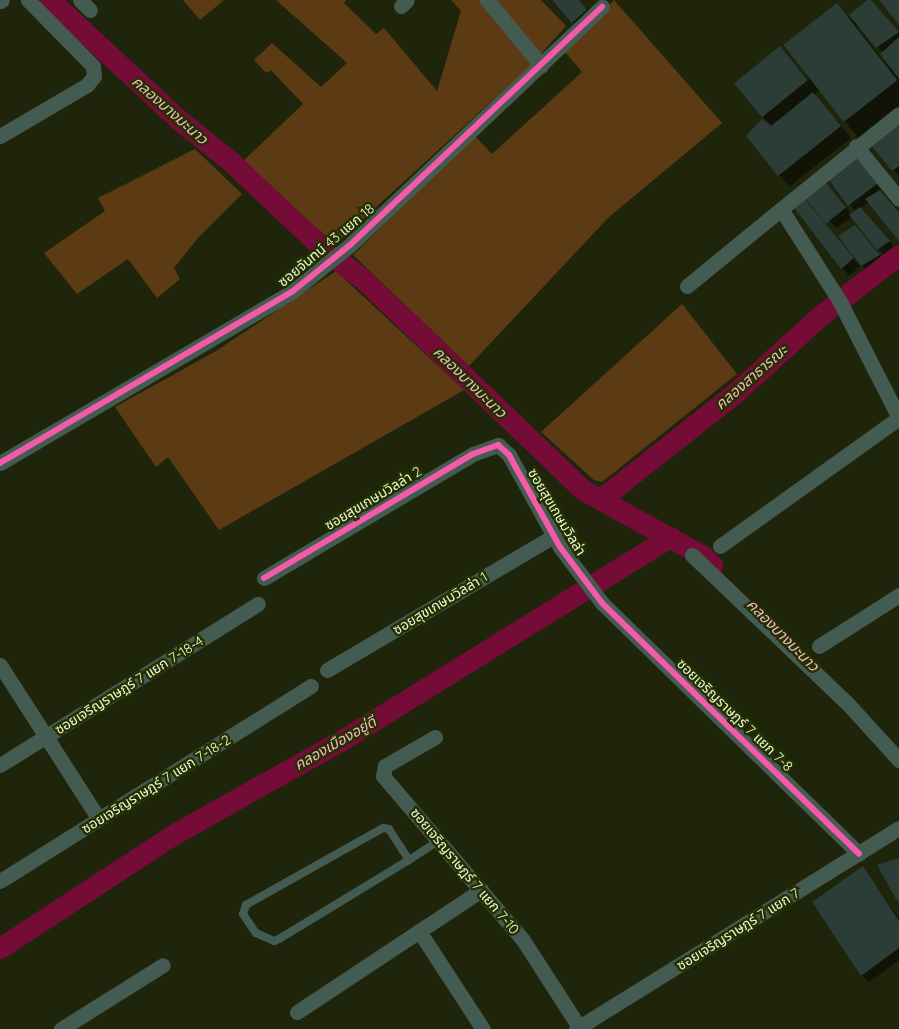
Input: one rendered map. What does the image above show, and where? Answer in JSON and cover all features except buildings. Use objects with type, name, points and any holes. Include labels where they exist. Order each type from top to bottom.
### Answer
[{"type":"street","points":[[0,136],[87,85],[94,76],[93,66],[28,0]]},
{"type":"street","points":[[487,0],[542,65]]},
{"type":"street","name":"ซอยจันทน์ 43 แยก 18","points":[[0,463],[293,292],[350,245],[602,7]]},
{"type":"street","points":[[687,286],[856,146],[899,114]]},
{"type":"street","points":[[856,146],[899,199]]},
{"type":"street","points":[[720,546],[899,418],[839,300],[781,209]]},
{"type":"street","name":"ซอยสุขเกษมวิลล่า","points":[[498,445],[509,455],[554,536],[594,593]]},
{"type":"street","name":"ซอยสุขเกษมวิลล่า 2","points":[[264,578],[473,454],[498,445]]},
{"type":"street","name":"ซอยสุขเกษมวิลล่า 1","points":[[327,670],[554,536]]},
{"type":"street","points":[[692,555],[848,704],[899,760]]},
{"type":"street","name":"ซอยเจริญราษฎร์ 7 แยก 7-8","points":[[594,593],[858,854]]},
{"type":"street","points":[[820,646],[899,595]]},
{"type":"street","name":"ซอยเจริญราษฎร์ 7 แยก 7-18-4","points":[[0,765],[258,604]]},
{"type":"street","points":[[0,664],[99,819]]},
{"type":"street","name":"ซอยเจริญราษฎร์ 7 แยก 7-18-2","points":[[0,882],[312,686]]},
{"type":"street","name":"ซอยเจริญราษฎร์ 7 แยก 7-10","points":[[435,737],[385,766],[382,771],[383,776],[440,840],[523,940],[577,1028]]},
{"type":"street","name":"ซอยเจริญราษฎร์ 7 แยก 7","points":[[577,1028],[899,828]]},
{"type":"street","points":[[297,1012],[481,890]]},
{"type":"street","points":[[420,931],[483,1029]]},
{"type":"street","points":[[60,1029],[163,965]]},
{"type":"lane","points":[[409,860],[389,829],[380,829],[246,906],[243,914],[256,934],[274,941],[409,860],[440,840]]},
{"type":"shaded area","points":[[183,0],[224,0],[200,20]]},
{"type":"shaded area","points":[[276,0],[346,0],[344,3],[376,34],[384,28],[437,91],[461,11],[451,0],[541,0],[566,26],[530,66],[336,244],[240,164],[303,104],[271,70],[266,73],[254,60],[272,43],[321,87],[347,63]]},
{"type":"shaded area","points":[[614,0],[722,123],[609,217],[469,366],[353,255],[474,135],[492,154],[582,72],[565,52]]},
{"type":"shaded area","points":[[195,149],[242,194],[198,238],[174,268],[180,279],[157,298],[128,259],[77,294],[44,253],[105,211],[98,198]]},
{"type":"shaded area","points":[[336,271],[464,390],[219,530],[168,457],[156,467],[115,407],[216,351]]},
{"type":"shaded area","points":[[682,304],[737,374],[602,482],[594,480],[541,432]]},
{"type":"waterway","name":"คลองบางมะนาว","points":[[50,0],[178,119],[230,161],[327,252],[363,279],[583,490],[703,556],[712,565]]},
{"type":"waterway","name":"คลองสาธารณะ","points":[[602,498],[735,393],[822,314],[899,255]]},
{"type":"waterway","name":"คลองเมืองอยู่ดี","points":[[0,948],[176,833],[347,737],[670,537]]},
{"type":"cycle path","points":[[0,463],[293,291],[350,245],[602,7]]},
{"type":"cycle path","points":[[264,578],[473,454],[498,445],[509,455],[560,547],[602,603],[859,854]]}]
